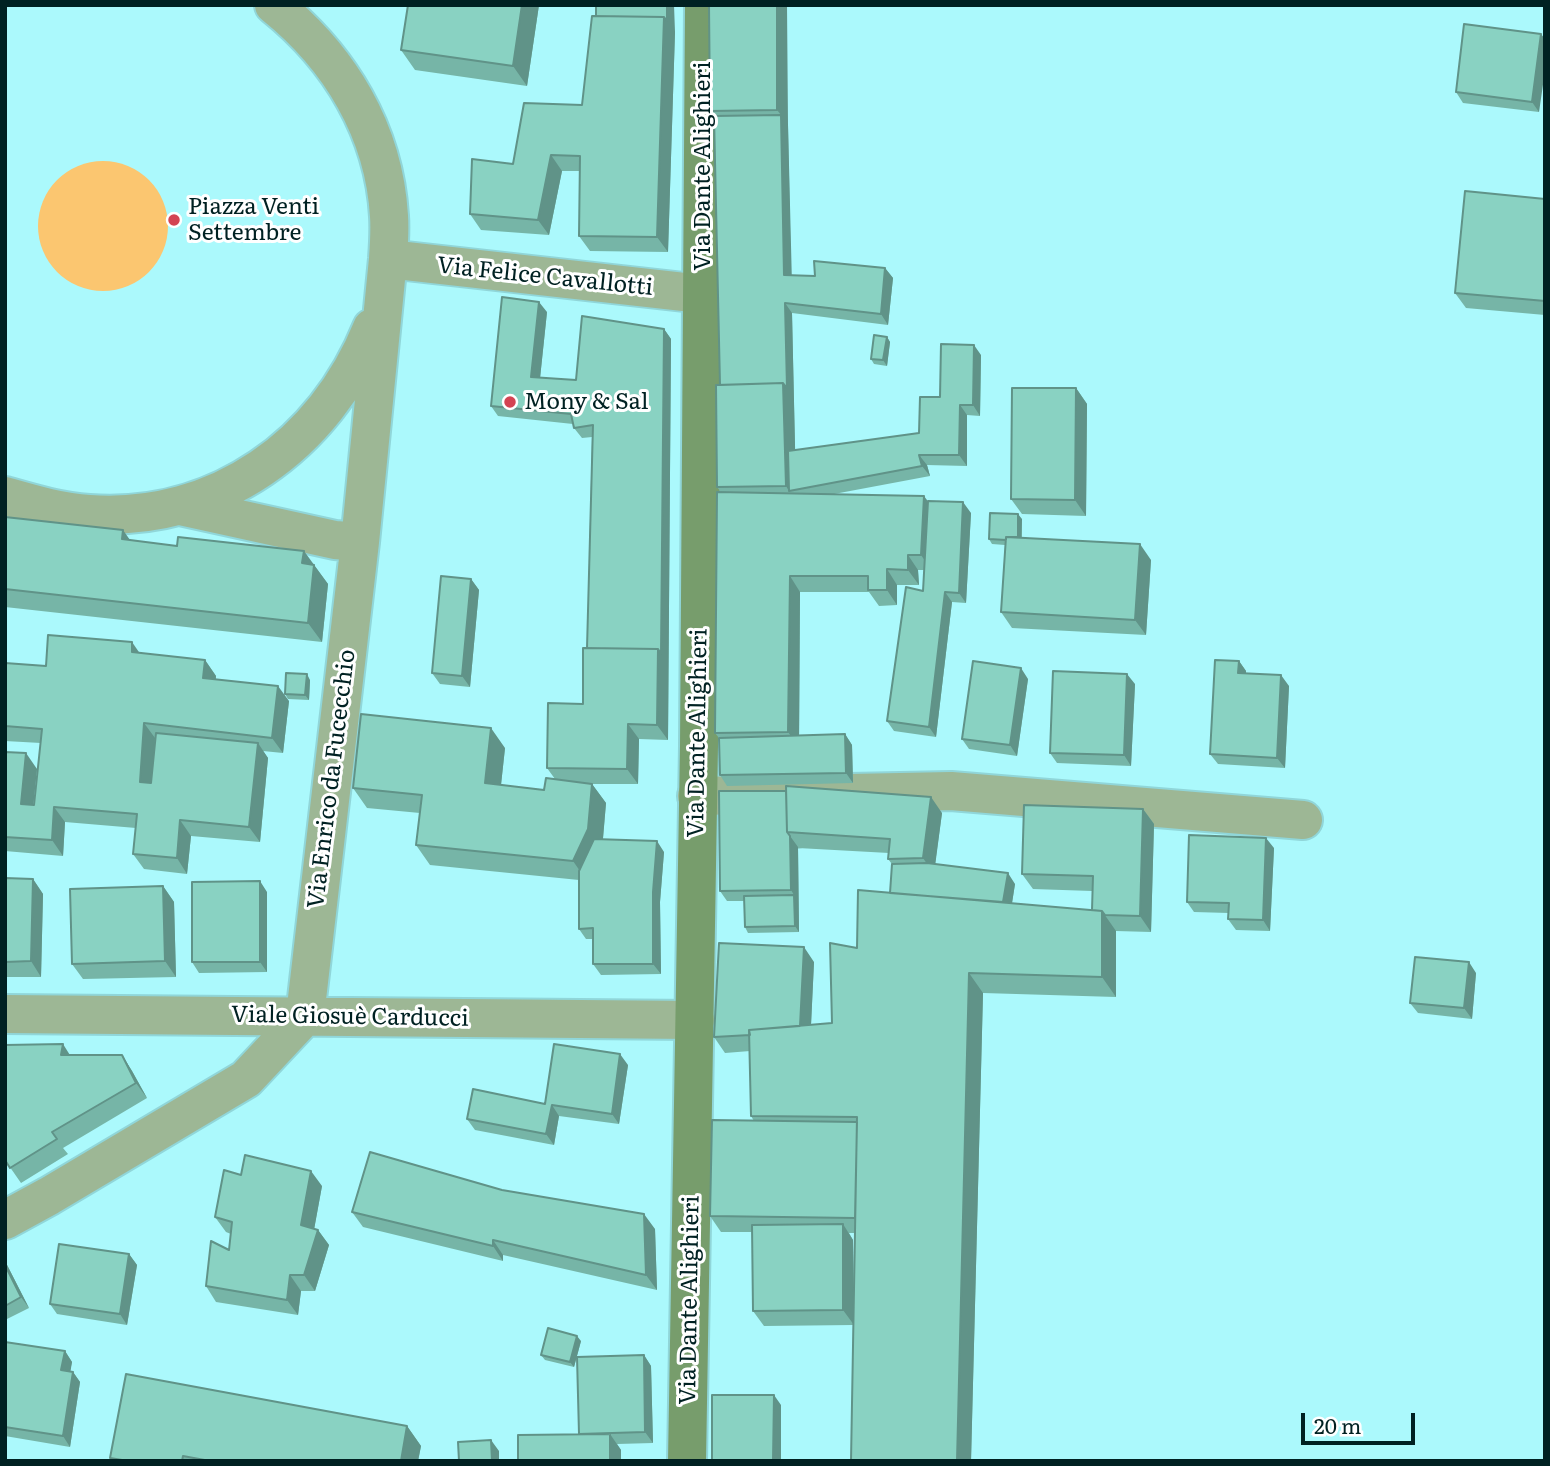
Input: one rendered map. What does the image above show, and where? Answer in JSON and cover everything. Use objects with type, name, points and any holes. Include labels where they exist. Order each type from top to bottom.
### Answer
[{"type":"street","points":[[180,506],[335,540],[360,542],[388,259],[389,216],[384,174],[372,133],[355,98],[330,59],[301,27],[275,5]]},
{"type":"street","name":"Via Dante Alighieri","points":[[687,1461],[695,1020],[704,5]]},
{"type":"street","points":[[5,496],[46,508],[88,514],[125,514],[180,506],[229,486],[261,469],[290,447],[316,422],[339,394],[367,341],[382,295],[388,259]]},
{"type":"street","name":"Via Felice Cavallotti","points":[[388,259],[702,294]]},
{"type":"street","name":"Via Enrico da Fucecchio","points":[[305,1016],[360,542]]},
{"type":"street","points":[[697,796],[951,791],[1303,820]]},
{"type":"street","name":"Viale Giosuè Carducci","points":[[5,1014],[695,1020]]},
{"type":"street","points":[[5,1220],[246,1079],[305,1016]]},
{"type":"shaded area","points":[[103,161],[128,166],[149,180],[163,201],[168,226],[163,251],[149,272],[128,286],[103,291],[78,286],[57,272],[43,251],[38,226],[43,201],[57,180],[78,166]]},
{"type":"building","points":[[408,5],[522,5],[513,66],[401,50]]},
{"type":"building","points":[[596,5],[667,5],[667,21],[664,17],[596,16]]},
{"type":"building","points":[[709,5],[777,5],[777,110],[710,111]]},
{"type":"building","points":[[592,16],[664,17],[657,237],[579,236],[580,156],[551,155],[538,220],[470,214],[472,159],[513,164],[524,103],[582,105]]},
{"type":"building","points":[[1464,24],[1541,34],[1532,102],[1456,92]]},
{"type":"building","points":[[781,115],[784,275],[815,276],[814,261],[885,268],[881,314],[785,303],[787,388],[783,383],[720,385],[714,116]]},
{"type":"building","points":[[1465,191],[1545,199],[1545,301],[1455,293]]},
{"type":"building","points":[[502,297],[539,302],[531,377],[576,380],[582,316],[664,329],[661,654],[658,649],[587,648],[593,425],[574,428],[571,414],[491,406]]},
{"type":"building","points":[[874,335],[887,337],[883,360],[871,359]]},
{"type":"building","points":[[941,344],[974,345],[973,405],[960,405],[959,455],[919,455],[922,466],[789,491],[788,451],[919,433],[920,397],[940,397]]},
{"type":"building","points":[[783,383],[786,486],[717,487],[716,385]]},
{"type":"building","points":[[1012,388],[1076,388],[1075,500],[1011,499]]},
{"type":"building","points":[[717,492],[924,496],[921,555],[908,555],[908,570],[887,569],[887,590],[868,590],[868,576],[790,576],[788,732],[715,733]]},
{"type":"building","points":[[928,501],[963,502],[959,593],[945,592],[929,727],[887,721],[906,587],[923,591]]},
{"type":"building","points":[[990,513],[1018,514],[1018,537],[1006,537],[1006,540],[989,539]]},
{"type":"building","points":[[5,517],[123,530],[122,539],[177,546],[178,537],[304,551],[302,563],[314,565],[308,623],[5,589]]},
{"type":"building","points":[[1006,537],[1140,544],[1135,620],[1001,612]]},
{"type":"building","points":[[441,576],[471,579],[462,676],[432,673]]},
{"type":"building","points":[[48,635],[132,642],[132,652],[205,660],[203,678],[278,686],[272,738],[144,723],[140,782],[151,783],[156,733],[258,743],[249,827],[180,820],[177,858],[133,854],[137,814],[54,807],[52,840],[5,837],[5,752],[26,753],[21,804],[34,805],[42,729],[5,726],[5,663],[46,666]]},
{"type":"building","points":[[583,648],[658,649],[657,725],[628,724],[627,769],[547,768],[548,703],[583,704]]},
{"type":"building","points":[[1215,660],[1239,661],[1238,673],[1281,675],[1277,758],[1210,754]]},
{"type":"building","points":[[973,661],[1021,668],[1010,745],[962,739]]},
{"type":"building","points":[[1053,671],[1127,674],[1124,755],[1050,753]]},
{"type":"building","points":[[286,673],[307,674],[305,695],[285,694]]},
{"type":"building","points":[[361,714],[491,728],[485,783],[544,790],[546,778],[592,784],[588,829],[573,861],[416,845],[422,795],[353,788]]},
{"type":"building","points":[[845,734],[846,773],[720,775],[719,738]]},
{"type":"building","points":[[786,786],[931,797],[923,858],[888,859],[890,839],[787,832]]},
{"type":"building","points":[[719,791],[786,791],[791,890],[720,891]]},
{"type":"building","points":[[1024,805],[1143,809],[1140,916],[1105,915],[1102,911],[1092,910],[1093,876],[1022,874]]},
{"type":"building","points":[[1189,835],[1266,838],[1263,920],[1228,919],[1229,903],[1187,902]]},
{"type":"building","points":[[594,839],[657,841],[653,892],[653,964],[593,964],[593,928],[579,929],[579,871]]},
{"type":"building","points":[[927,863],[1008,873],[1003,902],[890,893],[892,864]]},
{"type":"building","points":[[5,878],[33,879],[31,961],[5,962]]},
{"type":"building","points":[[260,881],[260,962],[192,962],[192,882]]},
{"type":"building","points":[[163,886],[165,961],[72,964],[70,889]]},
{"type":"building","points":[[858,890],[1102,911],[1102,977],[969,973],[957,1461],[851,1461],[857,1117],[751,1116],[749,1030],[832,1023],[830,943],[857,948]]},
{"type":"building","points":[[794,895],[795,926],[745,927],[744,896]]},
{"type":"building","points":[[719,943],[804,947],[800,1026],[749,1030],[750,1035],[714,1037]]},
{"type":"building","points":[[1415,957],[1469,962],[1464,1008],[1410,1003]]},
{"type":"building","points":[[63,1044],[61,1055],[122,1055],[136,1083],[52,1132],[57,1139],[10,1168],[5,1160],[5,1045]]},
{"type":"building","points":[[554,1044],[620,1054],[612,1114],[552,1105],[546,1134],[467,1119],[473,1089],[545,1104]]},
{"type":"building","points":[[712,1120],[857,1122],[855,1218],[710,1216]]},
{"type":"building","points":[[370,1152],[502,1190],[644,1214],[646,1275],[493,1240],[493,1246],[352,1212]]},
{"type":"building","points":[[245,1155],[311,1171],[301,1225],[318,1230],[304,1275],[290,1275],[287,1300],[206,1286],[211,1241],[229,1250],[232,1222],[215,1217],[224,1170],[241,1175]]},
{"type":"building","points":[[843,1224],[843,1310],[753,1311],[752,1225]]},
{"type":"building","points":[[59,1244],[129,1254],[120,1314],[50,1304]]},
{"type":"building","points":[[5,1265],[21,1297],[5,1306]]},
{"type":"building","points":[[548,1328],[577,1336],[570,1362],[541,1355]]},
{"type":"building","points":[[5,1342],[65,1351],[61,1370],[73,1372],[63,1436],[5,1427]]},
{"type":"building","points":[[644,1355],[645,1432],[579,1434],[577,1357]]},
{"type":"building","points":[[126,1374],[407,1426],[401,1461],[210,1461],[183,1456],[182,1461],[128,1461],[110,1458]]},
{"type":"building","points":[[712,1395],[774,1395],[773,1461],[712,1461]]},
{"type":"building","points":[[610,1434],[610,1461],[518,1461],[518,1435]]},
{"type":"building","points":[[491,1440],[492,1461],[459,1461],[458,1442]]},
{"type":"place","name":"Piazza Venti Settembre","points":[[174,220]]},
{"type":"place","name":"Mony & Sal","points":[[510,402]]}]
